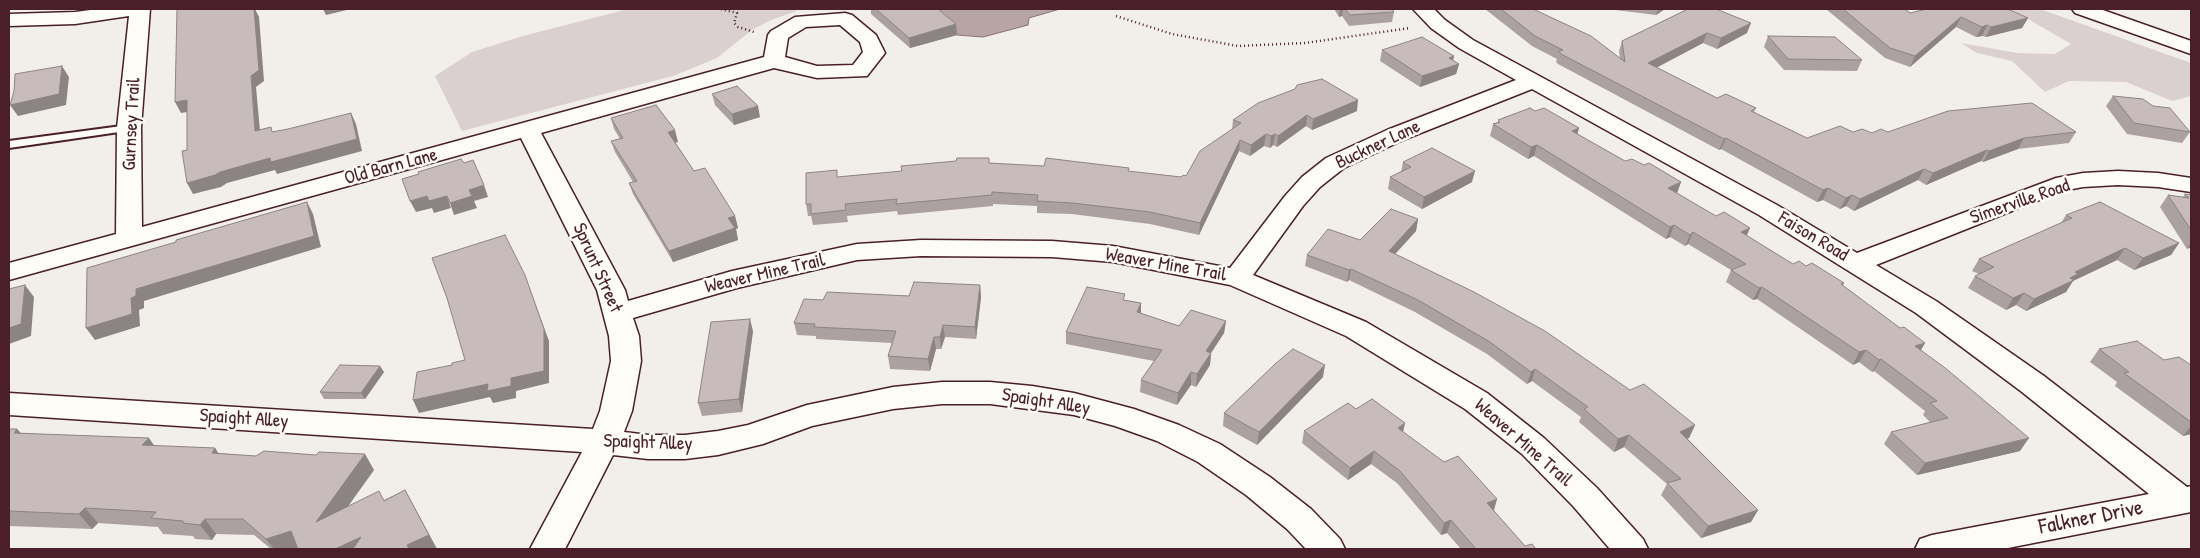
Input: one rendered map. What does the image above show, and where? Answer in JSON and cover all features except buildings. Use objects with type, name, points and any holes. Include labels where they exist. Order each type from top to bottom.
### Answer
[{"type":"street","points":[[9,20],[75,18],[139,9]]},
{"type":"street","name":"Gurnsey Trail","points":[[129,238],[129,128],[139,9]]},
{"type":"street","points":[[2082,9],[2191,48]]},
{"type":"street","name":"Faison Road","points":[[1417,18],[1438,24],[1466,44],[1760,206],[1856,263],[1926,307],[1979,345],[2186,500]]},
{"type":"street","name":"Old Barn Lane","points":[[9,272],[774,61]]},
{"type":"street","name":"Buckner Lane","points":[[1237,278],[1294,201],[1311,182],[1336,163],[1395,135],[1534,81]]},
{"type":"street","name":"Sprunt Street","points":[[528,130],[611,290],[624,336],[626,361],[616,411],[604,442],[547,549]]},
{"type":"street","name":"Simerville Road","points":[[1856,263],[2056,185],[2083,180],[2118,178],[2191,185]]},
{"type":"street","name":"Weaver Mine Trail","points":[[619,313],[732,280],[857,252],[921,248],[1052,248],[1113,254],[1237,278],[1356,329],[1476,401],[1533,446],[1586,498],[1631,549]]},
{"type":"street","name":"Spaight Alley","points":[[9,404],[604,442],[648,447],[685,447],[752,436],[807,416],[893,398],[942,393],[990,393],[1032,397],[1074,404],[1123,417],[1168,433],[1210,453],[1258,486],[1299,519],[1328,549]]},
{"type":"street","name":"Falkner Drive","points":[[1932,549],[2186,500]]},
{"type":"lane","points":[[9,145],[45,142],[129,128]]},
{"type":"path","points":[[721,9],[737,13],[734,23],[738,27],[755,32]]},
{"type":"path","points":[[1116,16],[1172,34],[1246,46],[1305,42],[1417,18]]},
{"type":"shaded area","points":[[628,9],[789,9],[797,11],[771,20],[752,30],[717,58],[673,76],[462,131],[435,76],[472,52],[523,36]]},
{"type":"shaded area","points":[[926,9],[1060,9],[1029,18],[1028,25],[983,37],[957,35]]},
{"type":"shaded area","points":[[2011,9],[2040,9],[2191,63],[2191,96],[2172,101],[2126,82],[2069,81],[2045,92],[2012,61],[1977,53],[1961,43],[2017,53],[2055,54],[2071,44]]}]
